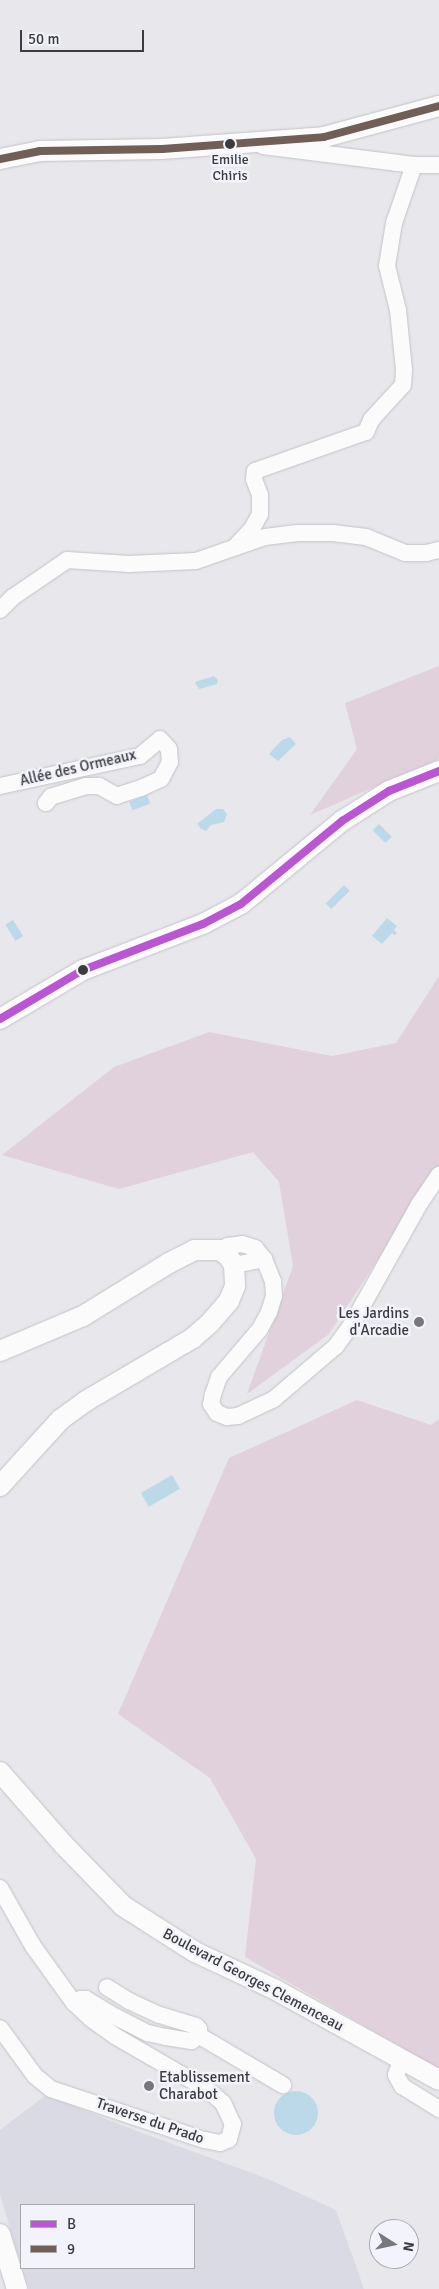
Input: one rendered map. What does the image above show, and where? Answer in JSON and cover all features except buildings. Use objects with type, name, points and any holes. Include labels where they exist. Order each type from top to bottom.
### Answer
[{"type":"main road","points":[[0,159],[40,151],[162,149],[324,137],[439,106]]},
{"type":"main road","points":[[0,1019],[84,970],[152,942],[203,924],[241,904],[342,821],[389,791],[439,771]]},
{"type":"main road","points":[[0,1351],[83,1316],[182,1256],[206,1249],[220,1250],[228,1256],[234,1265],[235,1286],[229,1301],[210,1323],[193,1338],[86,1401],[61,1419],[0,1486]]},
{"type":"main road","name":"Boulevard Georges Clemenceau","points":[[0,1772],[63,1844],[123,1906],[195,1952],[276,1990],[439,2080]]},
{"type":"main road","points":[[0,2234],[17,2289]]},
{"type":"street","points":[[249,142],[276,149],[414,165],[439,165]]},
{"type":"street","points":[[235,546],[252,529],[260,514],[260,495],[254,479],[256,471],[366,432],[371,420],[403,385],[404,370],[398,310],[387,266],[394,223],[414,165]]},
{"type":"street","points":[[0,610],[13,597],[67,560],[129,564],[196,561],[265,537],[298,533],[333,533],[366,537],[405,553],[426,553],[439,550]]},
{"type":"street","name":"Allée des Ormeaux","points":[[0,786],[140,756],[160,739],[169,749],[170,762],[160,779],[141,788],[117,796],[99,786],[86,786],[51,797],[46,803]]},
{"type":"street","points":[[220,1250],[228,1246],[242,1244],[255,1248],[264,1259],[273,1281],[274,1296],[269,1312],[260,1329],[219,1378],[213,1394],[212,1404],[217,1413],[227,1417],[249,1412],[274,1399],[336,1346],[352,1324],[420,1203],[439,1175]]},
{"type":"street","points":[[234,1265],[264,1259]]},
{"type":"street","name":"Traverse du Prado","points":[[0,1888],[33,1946],[74,2003],[91,2019],[208,2090],[223,2103],[232,2124],[229,2139],[220,2143],[204,2140],[51,2089],[35,2076],[0,2028]]},
{"type":"street","points":[[74,2003],[81,1999],[86,1999],[116,2018],[148,2033],[192,2041],[198,2035],[199,2029],[196,2026],[159,2015],[128,2001],[107,1987]]},
{"type":"street","points":[[198,2035],[283,2085]]},
{"type":"street","points":[[402,2059],[396,2075],[402,2086],[439,2109]]},
{"type":"shaded area","points":[[439,666],[439,759],[310,815],[357,749],[345,703]]},
{"type":"shaded area","points":[[439,976],[439,1166],[329,1334],[247,1394],[293,1266],[279,1182],[253,1152],[119,1189],[2,1155],[114,1067],[209,1032],[332,1056],[396,1043]]},
{"type":"shaded area","points":[[357,1400],[431,1425],[439,1419],[439,2069],[245,1957],[256,1859],[210,1778],[118,1714],[229,1458]]},
{"type":"shaded area","points":[[46,2095],[134,2130],[268,2179],[336,2210],[364,2289],[29,2289],[22,2269],[195,2269],[195,2204],[20,2204],[20,2261],[0,2195],[0,2130]]},
{"type":"water","points":[[214,676],[218,680],[217,684],[199,689],[195,682]]},
{"type":"water","points":[[290,737],[296,744],[278,761],[269,754],[282,740]]},
{"type":"water","points":[[147,795],[150,803],[132,810],[129,802]]},
{"type":"water","points":[[216,809],[223,809],[227,814],[224,822],[211,825],[206,831],[201,829],[197,824]]},
{"type":"water","points":[[379,824],[392,837],[385,843],[373,830]]},
{"type":"water","points":[[344,885],[350,891],[331,909],[326,903]]},
{"type":"water","points":[[387,918],[397,926],[394,930],[397,933],[395,935],[392,933],[382,944],[372,936]]},
{"type":"water","points":[[13,920],[23,936],[15,941],[5,925]]},
{"type":"water","points":[[172,1475],[180,1489],[149,1507],[141,1493]]},
{"type":"water","points":[[300,2091],[312,2097],[317,2104],[317,2122],[312,2129],[305,2134],[292,2135],[284,2132],[277,2125],[274,2109],[277,2101],[284,2094]]},
{"type":"transit line","name":"9","points":[[0,159],[40,151],[162,149],[324,137],[439,106]]},
{"type":"transit line","name":"B","points":[[0,1019],[83,970],[203,924],[241,904],[342,821],[389,791],[439,771]]},
{"type":"place","name":"Emilie Chiris","points":[[230,144]]},
{"type":"place","name":"Les Jardins d'Arcadie","points":[[419,1322]]},
{"type":"place","name":"Etablissement Charabot","points":[[149,2086]]}]
